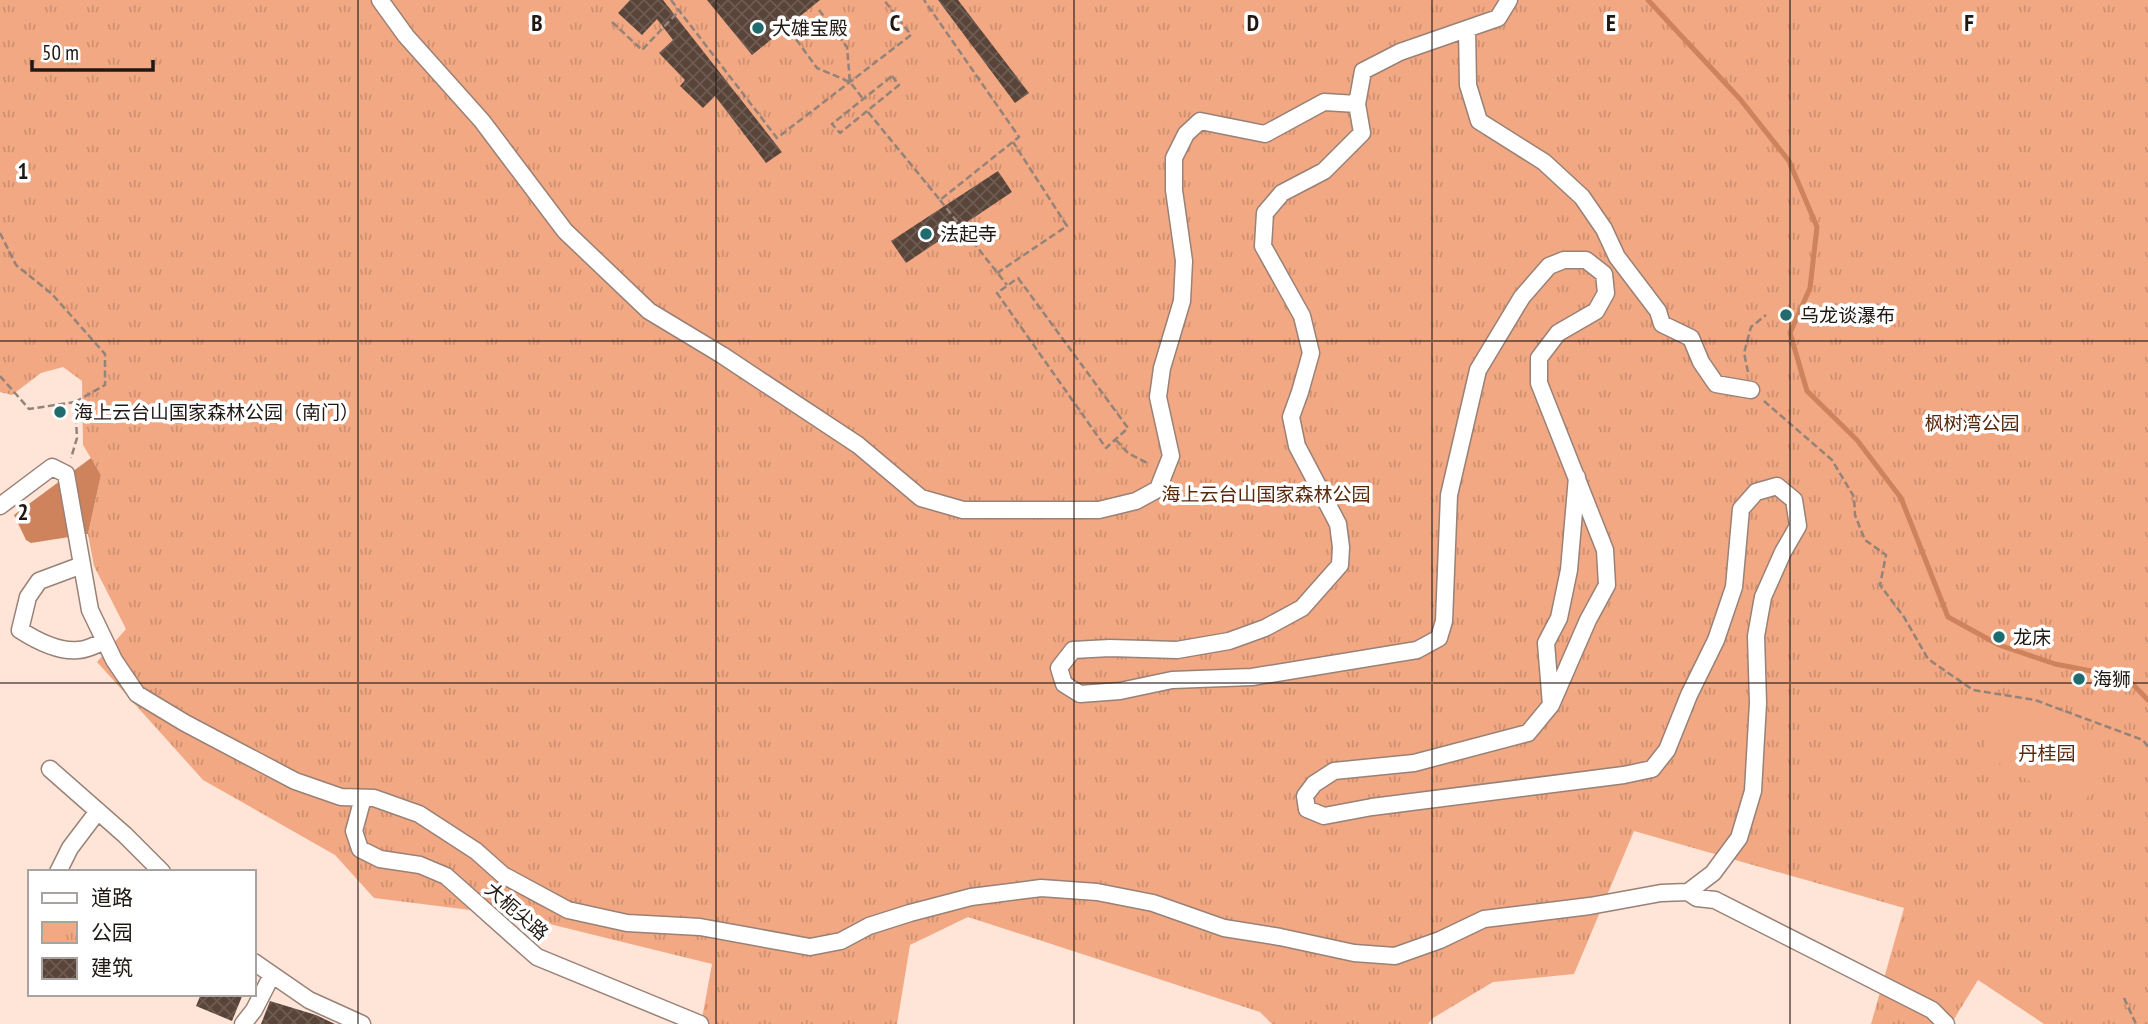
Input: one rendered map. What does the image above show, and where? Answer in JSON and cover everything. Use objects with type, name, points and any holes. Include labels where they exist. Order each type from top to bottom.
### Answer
[{"type":"street","points":[[380,0],[406,36],[482,121],[565,231],[649,311],[722,355],[858,445],[921,498],[963,510],[1099,510],[1136,501],[1158,489],[1171,456],[1158,397],[1162,368],[1182,301],[1184,261],[1174,190],[1174,158],[1186,134],[1200,121],[1265,134],[1324,102],[1357,104]]},
{"type":"street","points":[[0,506],[52,467],[66,474],[90,610],[114,660],[136,694],[295,781],[341,797],[374,798],[419,814],[476,852],[503,875],[568,910],[627,923],[700,927],[810,947],[842,942],[869,926],[971,897],[1041,888],[1097,892],[1153,903],[1224,928],[1354,953],[1395,956],[1440,940],[1484,919],[1688,892],[1713,873],[1739,838],[1753,791],[1758,702],[1756,636],[1763,597],[1798,526],[1794,500],[1777,486],[1756,492],[1741,509],[1734,587],[1716,640],[1689,695],[1667,750],[1652,769],[1624,775],[1413,801],[1324,816],[1307,809],[1305,796],[1314,784],[1334,771],[1414,763],[1528,733],[1551,705],[1606,585],[1605,550],[1539,383],[1539,358],[1558,333],[1596,311],[1606,293],[1604,274],[1586,260],[1564,260],[1549,266],[1522,297],[1478,370],[1450,495],[1444,621],[1439,638],[1417,650],[1252,677],[1172,680],[1121,691],[1080,694],[1064,684],[1059,668],[1073,650],[1177,650],[1229,641],[1265,628],[1302,608],[1340,565],[1338,524],[1297,446],[1291,417],[1311,353],[1302,316],[1263,246],[1265,213],[1282,193],[1324,171],[1362,133],[1357,104],[1363,71],[1400,52],[1498,18],[1508,0]]},
{"type":"street","points":[[1467,29],[1468,85],[1479,121],[1544,162],[1582,197],[1604,229],[1617,257],[1658,311],[1662,324],[1691,338],[1716,384],[1751,390]]},
{"type":"street","points":[[1551,705],[1546,643],[1559,618],[1569,570],[1577,477]]},
{"type":"street","points":[[82,565],[39,581],[27,597],[20,630],[35,640],[64,650],[80,650],[105,641]]},
{"type":"street","points":[[50,769],[160,870]]},
{"type":"street","name":"大枙尖路","points":[[363,798],[354,831],[360,849],[380,859],[420,865],[446,876],[537,957],[699,1024]]},
{"type":"street","points":[[59,870],[70,848],[98,811]]},
{"type":"street","points":[[1688,892],[1697,898],[1715,901],[1932,1010],[1946,1024]]},
{"type":"street","points":[[256,963],[309,1000],[362,1024]]},
{"type":"street","points":[[243,1024],[254,1010],[272,975]]},
{"type":"path","points":[[671,0],[777,138],[911,35],[884,0]]},
{"type":"path","points":[[924,0],[1019,136],[940,200]]},
{"type":"path","points":[[819,10],[847,47],[850,82]]},
{"type":"path","points":[[612,22],[642,50],[679,11]]},
{"type":"path","points":[[790,31],[817,68],[850,82],[863,99]]},
{"type":"path","points":[[892,76],[899,85],[868,111],[840,133],[832,124],[892,76]]},
{"type":"path","points":[[868,111],[1007,285]]},
{"type":"path","points":[[997,273],[1067,226],[1013,142]]},
{"type":"path","points":[[0,233],[16,265],[52,294],[105,355],[104,386],[75,402],[29,409],[0,376]]},
{"type":"path","points":[[1018,278],[1128,428],[1116,440],[1106,449],[997,293],[1007,285],[1018,278]]},
{"type":"path","points":[[1766,315],[1751,327],[1744,353],[1751,390],[1832,460],[1854,497],[1855,515],[1865,540],[1886,555],[1880,585],[1904,617],[1928,659],[1973,690],[2035,700],[2143,740],[2148,747]]},
{"type":"path","points":[[66,474],[77,438],[75,402]]},
{"type":"path","points":[[1116,440],[1128,453],[1165,472]]},
{"type":"path","points":[[2124,998],[2136,1024]]},
{"type":"green space","name":"海上云台山国家森林公园","points":[[0,0],[2148,0],[2148,1024],[2044,1024],[1978,980],[1951,1024],[1871,1024],[1904,908],[1634,831],[1574,974],[1493,982],[1433,1018],[1428,1024],[1272,1024],[1260,1012],[968,917],[910,945],[897,1024],[701,1024],[712,964],[517,916],[374,898],[335,855],[203,780],[97,662],[126,629],[94,566],[88,534],[101,475],[83,445],[82,381],[63,367],[41,373],[12,395],[0,392]]},
{"type":"green space","name":"丹桂园","points":[[2013,696],[2113,753],[2080,810],[1981,753]]},
{"type":"shaded area","points":[[91,458],[101,475],[88,534],[31,543],[26,540],[14,515]]},
{"type":"building","points":[[630,0],[663,0],[782,152],[766,163],[715,96],[703,108],[680,86],[685,80],[659,53],[673,40],[657,19],[642,35],[618,13]]},
{"type":"building","name":"大雄宝殿","points":[[707,0],[820,0],[752,55]]},
{"type":"building","points":[[938,0],[958,0],[1029,93],[1015,103]]},
{"type":"building","points":[[998,171],[1012,192],[906,263],[891,241]]},
{"type":"building","points":[[200,996],[242,996],[232,1021],[196,1006]]},
{"type":"building","points":[[270,1001],[316,1015],[335,1024],[261,1024]]},
{"type":"waterway","points":[[1648,0],[1740,99],[1789,161],[1817,227],[1810,288],[1790,333],[1807,391],[1857,440],[1901,498],[1948,617],[1999,645],[2055,664],[2127,678],[2148,700]]},
{"type":"place","name":"大雄宝殿","points":[[758,28]]},
{"type":"place","name":"法起寺","points":[[926,234]]},
{"type":"place","name":"乌龙谈瀑布","points":[[1786,315]]},
{"type":"place","name":"海上云台山国家森林公园（南门）","points":[[60,412]]},
{"type":"place","name":"龙床","points":[[1999,637]]},
{"type":"place","name":"海狮","points":[[2079,679]]},
{"type":"park label","name":"枫树湾公园","points":[[1972,423]]}]
